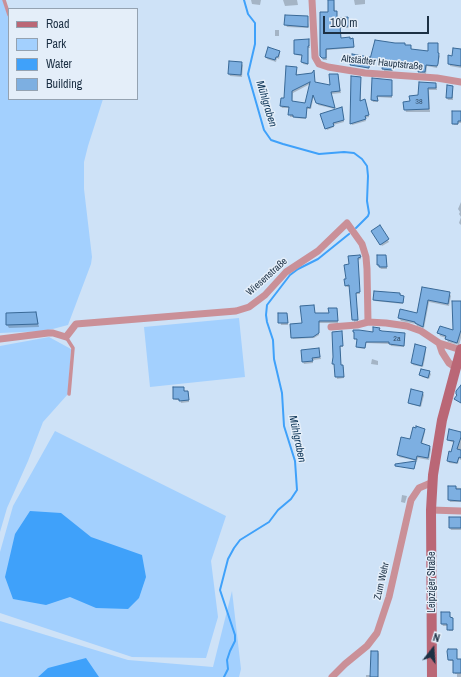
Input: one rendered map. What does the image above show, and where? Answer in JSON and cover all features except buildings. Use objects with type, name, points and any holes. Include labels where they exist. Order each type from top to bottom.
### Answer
[{"type":"street","name":"Altstädter Hauptstraße","points":[[312,0],[315,57],[319,64],[328,67],[365,73],[436,78],[461,82]]},
{"type":"street","name":"Wiesenstraße","points":[[66,336],[76,324],[236,311],[249,307],[265,295],[286,272],[318,250],[347,223],[362,244],[366,257],[368,322]]},
{"type":"street","points":[[331,327],[357,325],[368,322],[407,326],[421,331],[439,343],[461,349]]},
{"type":"street","points":[[0,339],[48,333],[66,336]]},
{"type":"street","points":[[439,343],[442,352],[456,365]]},
{"type":"street","name":"Leipziger Straße","points":[[432,677],[431,510],[433,482],[437,445],[442,420],[461,349]]},
{"type":"street","name":"Zum Wehr","points":[[332,677],[367,646],[377,633],[389,597],[411,500],[419,488],[433,482]]},
{"type":"street","points":[[431,510],[461,510]]},
{"type":"lane","points":[[4,0],[8,12]]},
{"type":"lane","points":[[66,336],[73,348],[69,394]]},
{"type":"green space","points":[[0,0],[3,0],[8,17],[8,100],[103,100],[84,162],[84,189],[92,257],[91,264],[68,325],[45,331],[0,333]]},
{"type":"green space","points":[[239,318],[245,377],[150,387],[144,327]]},
{"type":"green space","points":[[49,337],[71,349],[68,394],[43,422],[28,461],[7,508],[0,532],[0,346]]},
{"type":"green space","points":[[55,431],[226,516],[211,561],[218,617],[206,658],[132,657],[0,613],[0,552],[13,506]]},
{"type":"green space","points":[[232,591],[241,669],[239,677],[0,677],[0,621],[128,660],[213,667]]},
{"type":"water","points":[[30,511],[61,513],[91,537],[142,555],[146,577],[139,598],[128,609],[96,608],[70,597],[46,605],[13,599],[5,577],[15,534]]},
{"type":"water","points":[[86,658],[99,677],[38,677],[48,668]]},
{"type":"waterway","name":"Mühlgraben","points":[[244,0],[248,14],[255,23],[255,44],[248,74],[264,130],[271,140],[283,144],[319,154],[344,152],[354,153],[362,159],[367,166],[367,201],[369,213],[368,216],[356,228]]},
{"type":"waterway","name":"Mühlgraben","points":[[224,677],[228,669],[227,660],[235,641],[235,635],[220,590],[228,559],[240,540],[269,522],[278,510],[291,499],[297,490],[295,461],[284,426],[282,393],[274,359],[273,340],[267,322],[267,305],[290,275],[298,269],[318,259],[349,234]]}]
